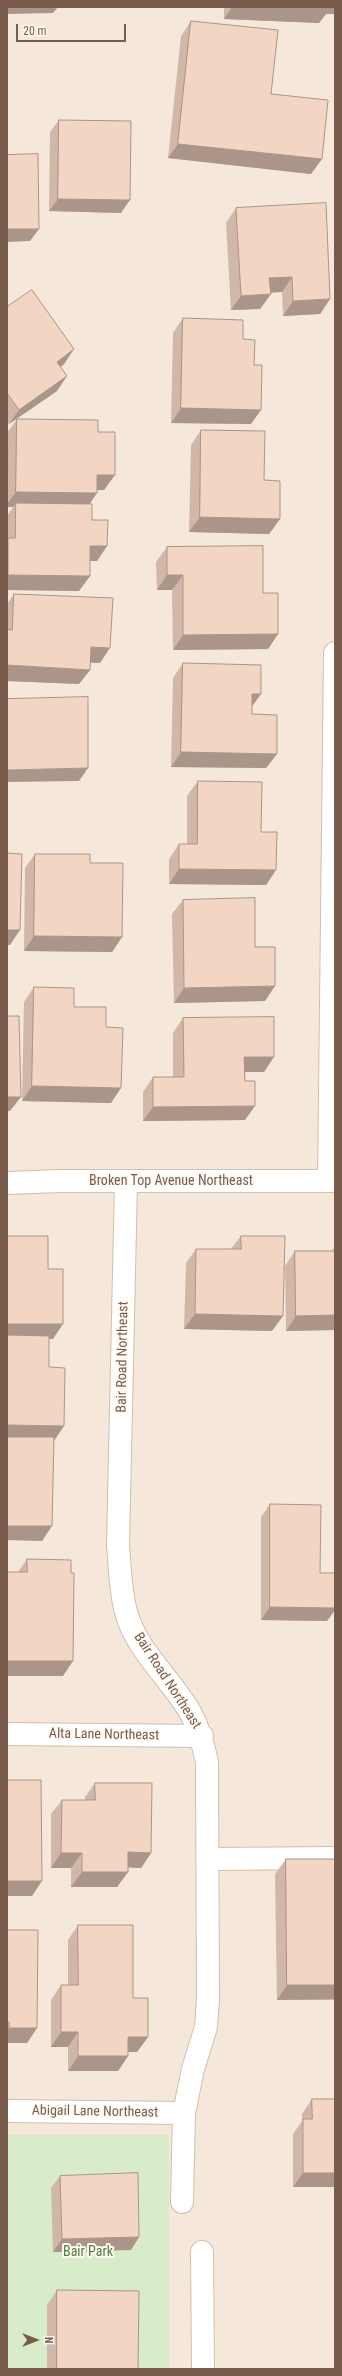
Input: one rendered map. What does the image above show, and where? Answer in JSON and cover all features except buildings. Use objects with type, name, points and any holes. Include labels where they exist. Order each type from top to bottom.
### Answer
[{"type":"street","points":[[332,1181],[335,652]]},
{"type":"street","name":"Broken Top Avenue Northeast","points":[[7,1183],[332,1181]]},
{"type":"street","name":"Bair Road Northeast","points":[[126,1182],[118,1544],[122,1588],[126,1612],[137,1638],[190,1712],[202,1736],[207,1762],[208,2000],[206,2027],[193,2069],[184,2113],[182,2202]]},
{"type":"street","name":"Alta Lane Northeast","points":[[7,1734],[202,1736]]},
{"type":"street","points":[[208,1859],[335,1858]]},
{"type":"street","name":"Abigail Lane Northeast","points":[[7,2112],[184,2113]]},
{"type":"street","points":[[202,2252],[203,2369]]},
{"type":"shaded area","points":[[7,7],[335,7],[335,2369],[7,2369]]},
{"type":"green space","name":"Bair Park","points":[[7,2135],[169,2135],[169,2369],[7,2369]]}]
